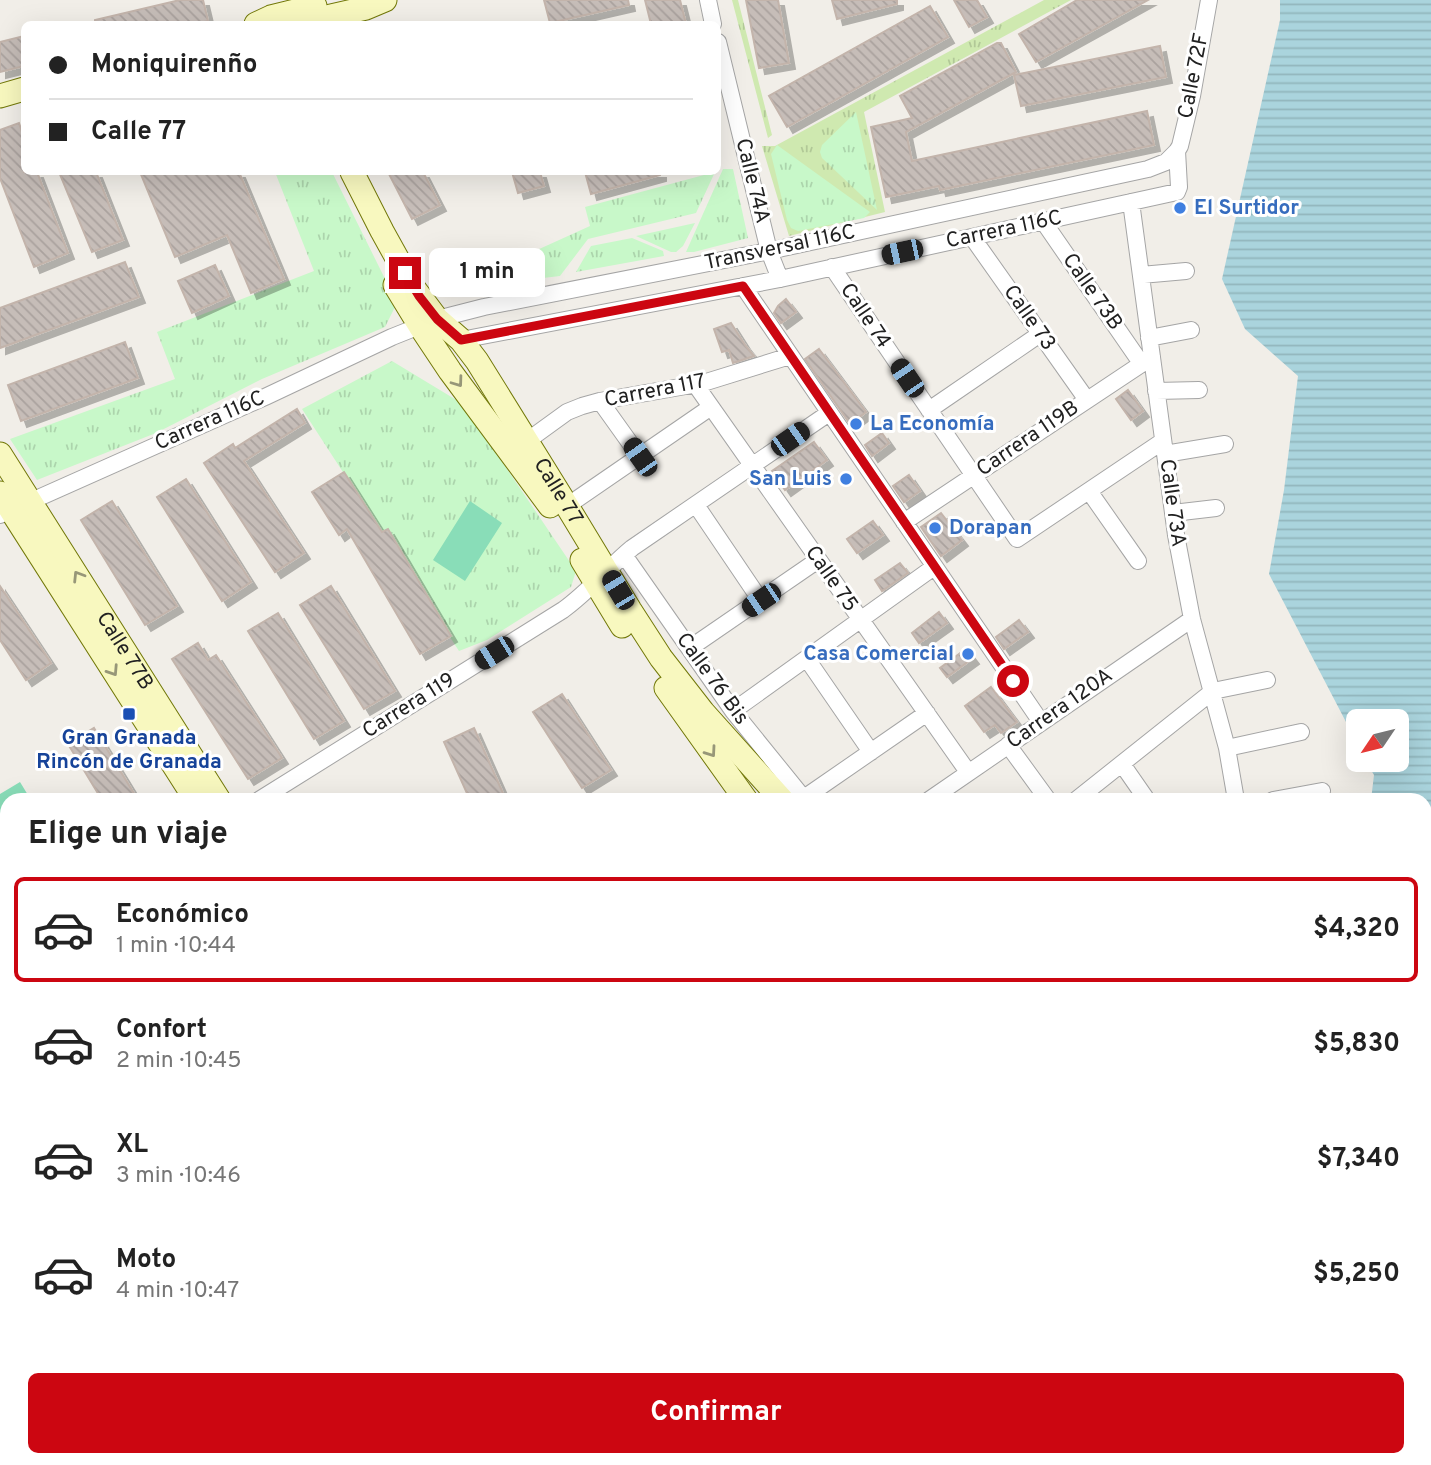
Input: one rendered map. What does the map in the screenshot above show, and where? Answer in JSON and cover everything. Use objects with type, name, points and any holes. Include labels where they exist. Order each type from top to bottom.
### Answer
[{"type":"street","points":[[279,16],[342,0]]},
{"type":"street","points":[[279,16],[366,8],[385,0]]},
{"type":"street","points":[[708,0],[712,21]]},
{"type":"street","name":"Calle 72F","points":[[1177,151],[1192,96],[1209,0]]},
{"type":"street","name":"Calle 74A","points":[[721,54],[769,251],[780,279]]},
{"type":"street","points":[[0,96],[21,90]]},
{"type":"street","name":"Carrera 116C","points":[[461,340],[780,279],[1177,192],[1177,151]]},
{"type":"street","name":"Transversal 116C","points":[[429,322],[484,307],[769,251],[1147,169],[1166,162],[1177,151]]},
{"type":"street","name":"Calle 77","points":[[338,175],[385,267],[429,322],[461,340],[477,361],[567,506],[601,576],[615,615],[741,793]]},
{"type":"street","name":"Calle 77","points":[[354,175],[419,296],[429,322],[466,392],[703,712],[791,793]]},
{"type":"street","name":"Calle 73A","points":[[1131,202],[1149,338],[1147,360],[1156,391],[1173,513],[1192,619],[1213,691],[1235,793]]},
{"type":"street","name":"Calle 73B","points":[[1044,221],[1147,360]]},
{"type":"street","name":"Calle 73","points":[[972,237],[1087,400]]},
{"type":"street","name":"Calle 74","points":[[832,267],[1017,539],[1089,491]]},
{"type":"street","points":[[1141,275],[1186,271]]},
{"type":"street","points":[[743,286],[1041,722]]},
{"type":"street","name":"Carrera 116C","points":[[10,505],[265,397],[429,322]]},
{"type":"street","points":[[1149,338],[1191,330]]},
{"type":"street","points":[[929,410],[1040,334]]},
{"type":"street","name":"Carrera 117","points":[[527,441],[567,412],[600,401],[695,384],[790,356]]},
{"type":"street","name":"Carrera 119B","points":[[904,522],[1147,360]]},
{"type":"street","name":"Calle 75","points":[[695,384],[968,772]]},
{"type":"street","points":[[1156,391],[1199,390]]},
{"type":"street","points":[[600,401],[640,457]]},
{"type":"street","points":[[567,506],[711,407]]},
{"type":"street","name":"Carrera 119","points":[[270,793],[563,610],[624,555],[829,413]]},
{"type":"street","points":[[1138,561],[1089,491],[1164,448],[1225,444]]},
{"type":"street","points":[[0,454],[10,505]]},
{"type":"street","name":"Calle 77B","points":[[10,505],[192,793]]},
{"type":"street","name":"Calle 77B","points":[[10,505],[214,793]]},
{"type":"street","points":[[696,505],[761,600]]},
{"type":"street","points":[[1173,513],[1216,508]]},
{"type":"street","name":"Calle 76 Bis","points":[[624,555],[791,793]]},
{"type":"street","points":[[690,648],[818,560]]},
{"type":"street","points":[[733,711],[934,566]]},
{"type":"street","name":"Carrera 120A","points":[[939,793],[1192,619]]},
{"type":"street","points":[[807,659],[871,752]]},
{"type":"street","points":[[1085,793],[1213,691],[1267,680]]},
{"type":"street","points":[[703,712],[724,698]]},
{"type":"street","points":[[791,793],[871,752],[927,713]]},
{"type":"street","points":[[1227,748],[1301,732]]},
{"type":"street","points":[[1008,745],[1043,793]]},
{"type":"street","points":[[1122,764],[1142,793]]},
{"type":"street","points":[[1311,793],[1322,791]]},
{"type":"green space","points":[[732,0],[738,0],[772,135],[768,138]]},
{"type":"green space","points":[[1044,0],[1071,0],[864,112],[885,212],[789,236],[762,146],[775,146]]},
{"type":"green space","points":[[856,112],[877,210],[822,158],[820,152],[822,145]]},
{"type":"green space","points":[[777,145],[870,212],[864,218],[798,231],[791,228],[771,154]]},
{"type":"green space","points":[[723,169],[733,169],[748,238],[686,252],[721,175]]},
{"type":"green space","points":[[276,175],[333,175],[397,303],[385,327],[262,379],[156,433],[37,480],[10,439],[175,379],[157,332],[314,271]]},
{"type":"green space","points":[[704,175],[714,175],[696,213],[588,239],[560,276],[509,282],[515,260],[590,226],[585,207]]},
{"type":"green space","points":[[695,223],[683,246],[676,252],[636,236]]},
{"type":"green space","points":[[632,238],[663,251],[664,256],[576,272],[591,246]]},
{"type":"green space","points":[[392,361],[463,404],[576,571],[571,587],[487,640],[459,651],[302,409]]},
{"type":"green space","points":[[470,501],[502,523],[465,581],[433,560]]},
{"type":"green space","points":[[20,782],[27,793],[2,793]]},
{"type":"water","points":[[1280,0],[1431,0],[1431,793],[1372,793],[1372,772],[1409,772],[1409,709],[1346,709],[1346,722],[1269,574],[1284,490],[1298,376],[1245,329],[1222,279],[1280,20]]},
{"type":"building","points":[[180,0],[203,0],[208,21],[95,21]]},
{"type":"building","points":[[544,0],[628,0],[629,5],[549,21]]},
{"type":"building","points":[[645,0],[680,0],[685,21],[650,21]]},
{"type":"building","points":[[746,0],[778,0],[789,63],[759,68]]},
{"type":"building","points":[[832,0],[897,0],[897,4],[837,19]]},
{"type":"building","points":[[954,0],[977,0],[987,17],[969,27]]},
{"type":"building","points":[[1077,0],[1148,0],[1036,62],[1019,34]]},
{"type":"building","points":[[930,6],[948,37],[787,127],[769,96]]},
{"type":"building","points":[[21,37],[21,67],[0,72],[0,42]]},
{"type":"building","points":[[1001,43],[1016,72],[906,132],[912,161],[1147,111],[1154,145],[940,190],[939,186],[886,197],[871,127],[912,118],[900,96]]},
{"type":"building","points":[[1160,46],[1166,77],[1021,106],[1014,75]]},
{"type":"building","points":[[19,123],[21,175],[38,175],[68,253],[34,267],[0,178],[0,130]]},
{"type":"building","points":[[60,175],[97,175],[123,240],[92,252]]},
{"type":"building","points":[[141,175],[240,175],[284,279],[251,293],[227,235],[175,257]]},
{"type":"building","points":[[390,175],[425,175],[440,205],[412,219]]},
{"type":"building","points":[[513,175],[541,175],[544,186],[518,193]]},
{"type":"building","points":[[586,175],[660,175],[591,194]]},
{"type":"building","points":[[125,262],[139,297],[0,348],[0,308]]},
{"type":"building","points":[[215,265],[229,296],[192,313],[178,281]]},
{"type":"building","points":[[786,299],[796,312],[781,323],[774,313]]},
{"type":"building","points":[[731,323],[754,356],[733,363],[729,350],[722,352],[714,329]]},
{"type":"building","points":[[125,342],[138,378],[21,421],[8,385]]},
{"type":"building","points":[[819,349],[866,412],[850,424],[805,359]]},
{"type":"building","points":[[1128,390],[1143,411],[1131,420],[1116,399]]},
{"type":"building","points":[[297,409],[305,423],[244,461],[304,553],[275,572],[204,463],[233,444],[235,448]]},
{"type":"building","points":[[882,433],[889,443],[872,456],[865,445]]},
{"type":"building","points":[[814,442],[827,460],[785,490],[772,471]]},
{"type":"building","points":[[344,472],[382,532],[388,529],[451,636],[420,654],[347,529],[339,535],[312,492]]},
{"type":"building","points":[[909,475],[920,491],[904,502],[893,486]]},
{"type":"building","points":[[186,479],[251,582],[222,601],[157,497]]},
{"type":"building","points":[[112,501],[177,606],[145,625],[81,520]]},
{"type":"building","points":[[941,513],[962,540],[941,556],[921,527]]},
{"type":"building","points":[[873,521],[883,535],[857,553],[847,539]]},
{"type":"building","points":[[900,563],[908,573],[882,591],[875,580]]},
{"type":"building","points":[[0,586],[51,663],[26,680],[0,640]]},
{"type":"building","points":[[331,586],[395,691],[364,709],[300,605]]},
{"type":"building","points":[[939,612],[947,623],[919,643],[912,633]]},
{"type":"building","points":[[278,613],[344,721],[314,739],[248,631]]},
{"type":"building","points":[[1019,620],[1028,632],[1004,649],[996,637]]},
{"type":"building","points":[[198,643],[208,660],[216,655],[282,758],[248,779],[172,659]]},
{"type":"building","points":[[966,649],[973,658],[947,677],[940,668]]},
{"type":"building","points":[[991,687],[1017,722],[1001,733],[995,725],[984,732],[965,706]]},
{"type":"building","points":[[562,694],[611,770],[582,788],[533,712]]},
{"type":"building","points":[[94,728],[134,793],[98,793],[68,744]]},
{"type":"building","points":[[474,728],[503,793],[467,793],[444,742]]},
{"type":"place","name":"El Surtidor","points":[[1180,208]]},
{"type":"place","name":"La Economía","points":[[856,424]]},
{"type":"place","name":"San Luis","points":[[846,479]]},
{"type":"place","name":"Dorapan","points":[[935,528]]},
{"type":"place","name":"Casa Comercial","points":[[968,654]]},
{"type":"place","name":"Gran Granada Rincón de Granada","points":[[129,714]]},
{"type":"route","points":[[405,273],[437,319],[461,340],[743,286],[1013,681]]}]
